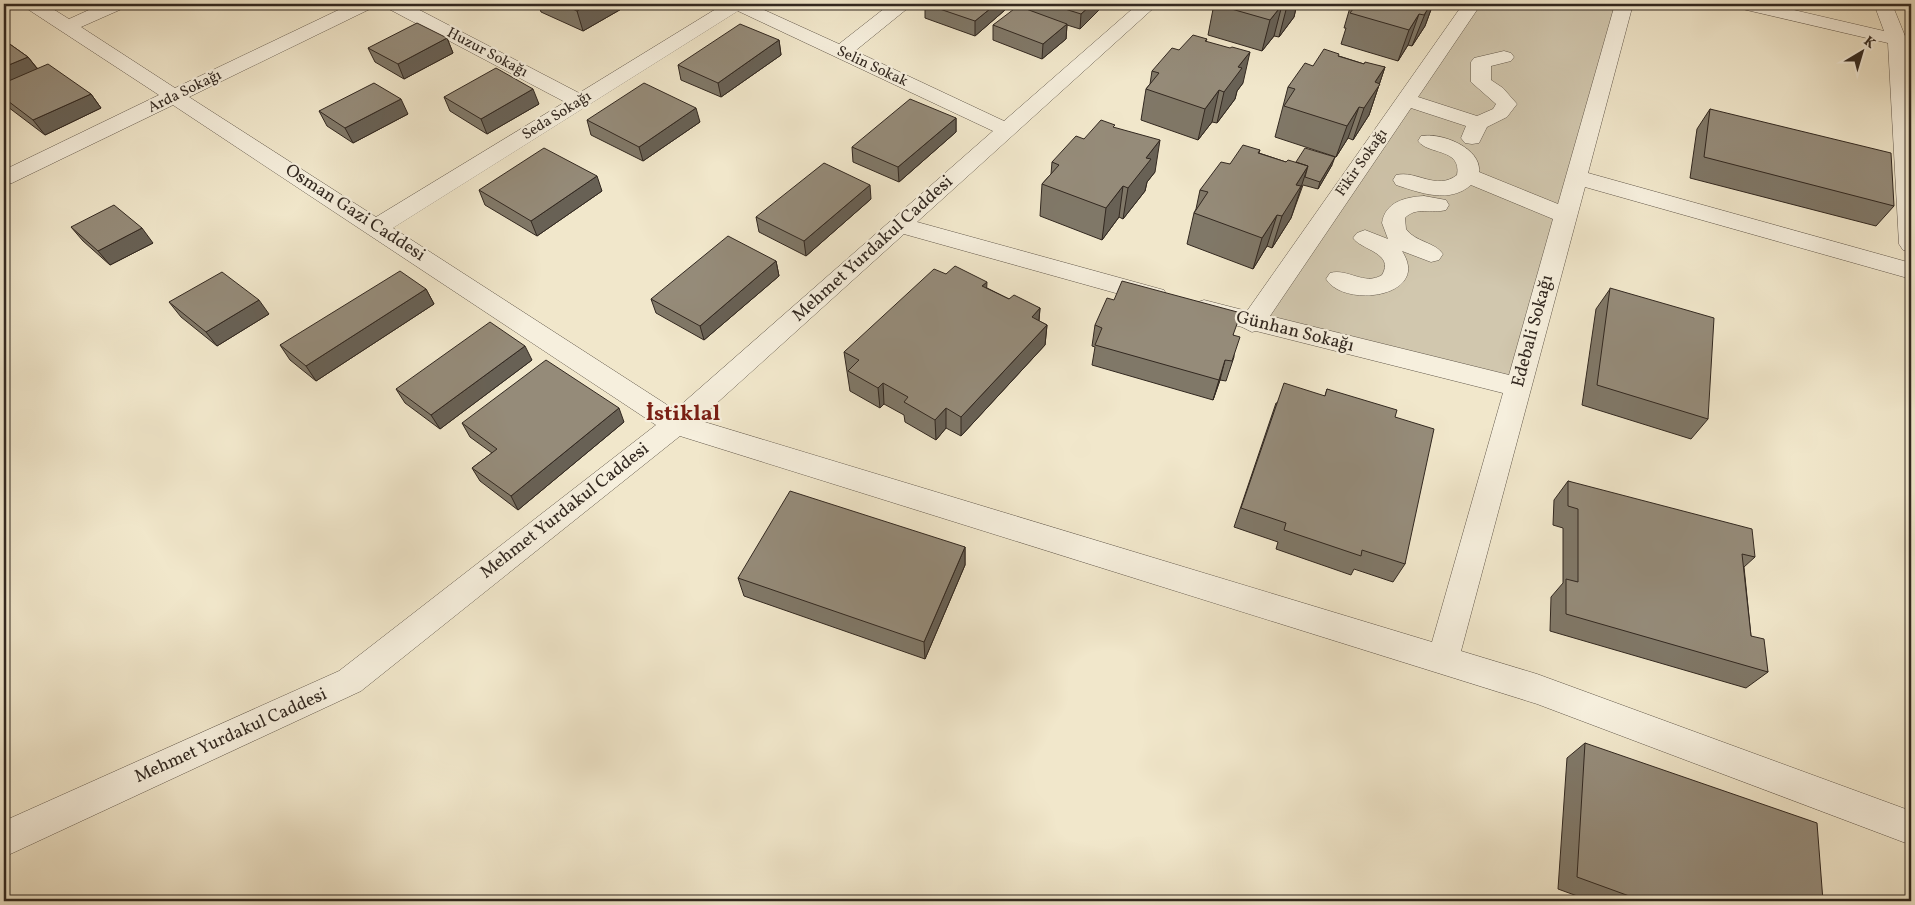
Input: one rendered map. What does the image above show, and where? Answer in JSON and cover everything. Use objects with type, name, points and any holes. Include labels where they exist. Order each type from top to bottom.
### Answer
[{"type":"street","name":"Osman Gazi Caddesi","points":[[33,4],[177,96],[676,424],[1537,689],[1911,828]]},
{"type":"street","points":[[68,26],[117,4]]},
{"type":"street","name":"Arda Sokağı","points":[[4,178],[365,4]]},
{"type":"street","name":"Huzur Sokağı","points":[[394,4],[581,102]]},
{"type":"street","name":"Seda Sokağı","points":[[377,227],[737,4]]},
{"type":"street","name":"Selin Sokak","points":[[737,4],[1007,130]]},
{"type":"street","points":[[842,52],[901,4]]},
{"type":"street","name":"Mehmet Yurdakul Caddesi","points":[[4,839],[350,681],[676,424],[1149,4]]},
{"type":"street","name":"Fikir Sokağı","points":[[1252,322],[1472,4]]},
{"type":"street","name":"Edebali Sokağı","points":[[1442,659],[1624,4]]},
{"type":"street","points":[[1745,4],[1904,41]]},
{"type":"street","points":[[1883,4],[1904,41],[1911,244]]},
{"type":"street","points":[[1406,100],[1475,131],[1500,113],[1508,104],[1496,92],[1481,82],[1481,62],[1504,57]]},
{"type":"street","points":[[1430,141],[1453,149],[1468,163],[1470,171],[1461,184],[1451,188],[1444,203]]},
{"type":"street","points":[[1468,176],[1565,216]]},
{"type":"street","points":[[1576,177],[1911,271]]},
{"type":"street","points":[[1404,180],[1444,203]]},
{"type":"street","points":[[1384,242],[1396,234],[1392,226],[1392,218],[1396,212],[1413,204],[1444,203]]},
{"type":"street","name":"Günhan Sokağı","points":[[899,225],[1252,322],[1518,387]]},
{"type":"street","points":[[1384,242],[1431,254]]},
{"type":"street","points":[[1338,279],[1362,287],[1387,284],[1395,278],[1398,271],[1397,262],[1384,242]]},
{"type":"street","points":[[1362,287],[1371,310]]},
{"type":"shaded area","points":[[1472,4],[1624,4],[1518,387],[1252,323]]},
{"type":"building","points":[[562,4],[589,4],[577,11]]},
{"type":"building","points":[[925,4],[996,4],[975,21]]},
{"type":"building","points":[[1049,4],[1092,4],[1081,14]]},
{"type":"building","points":[[1214,4],[1288,4],[1287,6],[1282,5],[1270,20]]},
{"type":"building","points":[[1357,4],[1431,4],[1424,15],[1419,14],[1409,30],[1350,13]]},
{"type":"building","points":[[1018,6],[1067,24],[1043,44],[993,25]]},
{"type":"building","points":[[417,23],[447,38],[398,64],[368,48]]},
{"type":"building","points":[[740,24],[779,40],[718,83],[678,65]]},
{"type":"building","points":[[1193,35],[1207,39],[1205,41],[1250,52],[1238,67],[1242,68],[1224,92],[1219,90],[1205,109],[1146,89],[1159,73],[1152,71],[1172,48],[1179,50]]},
{"type":"building","points":[[4,40],[28,57],[4,67]]},
{"type":"building","points":[[1324,49],[1339,54],[1338,56],[1364,64],[1365,62],[1385,67],[1375,82],[1380,84],[1364,108],[1359,107],[1347,126],[1284,106],[1295,89],[1288,87],[1305,63],[1313,66]]},
{"type":"building","points":[[48,64],[91,94],[33,120],[4,98],[4,83]]},
{"type":"building","points":[[496,68],[533,89],[481,119],[444,97]]},
{"type":"building","points":[[374,83],[401,99],[345,128],[319,111]]},
{"type":"building","points":[[644,83],[696,108],[639,147],[587,120]]},
{"type":"building","points":[[910,99],[956,118],[898,167],[852,147]]},
{"type":"building","points":[[1710,109],[1891,153],[1894,206],[1704,157]]},
{"type":"building","points":[[1101,120],[1115,125],[1113,127],[1160,140],[1146,158],[1151,159],[1128,188],[1123,186],[1106,208],[1042,184],[1059,165],[1052,162],[1076,136],[1084,139]]},
{"type":"building","points":[[1243,145],[1260,150],[1258,153],[1286,162],[1288,160],[1308,166],[1296,185],[1301,186],[1282,216],[1277,215],[1262,238],[1194,213],[1208,192],[1200,190],[1221,162],[1230,164]]},
{"type":"building","points":[[544,148],[597,176],[531,221],[479,190]]},
{"type":"building","points":[[1305,148],[1335,157],[1320,182],[1305,177],[1308,166],[1296,162]]},
{"type":"building","points":[[824,163],[870,185],[804,241],[756,217]]},
{"type":"building","points":[[114,205],[142,228],[98,251],[71,227]]},
{"type":"building","points":[[728,236],[776,261],[700,326],[651,299]]},
{"type":"building","points":[[955,266],[987,282],[982,286],[1009,299],[1014,295],[1040,308],[1032,317],[1047,325],[961,417],[946,408],[935,420],[904,402],[908,397],[883,383],[878,388],[848,371],[859,360],[844,352],[934,269],[946,274]]},
{"type":"building","points":[[400,271],[426,289],[306,366],[280,345]]},
{"type":"building","points":[[222,272],[259,300],[206,332],[169,302]]},
{"type":"building","points":[[1122,281],[1241,313],[1233,335],[1240,337],[1232,361],[1225,360],[1219,380],[1095,345],[1102,328],[1095,325],[1107,298],[1114,300]]},
{"type":"building","points":[[1610,288],[1714,318],[1708,419],[1597,385]]},
{"type":"building","points":[[490,322],[525,346],[431,415],[396,389]]},
{"type":"building","points":[[546,360],[619,408],[511,496],[472,468],[497,449],[462,423]]},
{"type":"building","points":[[1284,383],[1325,396],[1327,389],[1397,410],[1395,417],[1434,429],[1405,564],[1362,550],[1361,556],[1284,530],[1286,523],[1241,508]]},
{"type":"building","points":[[1568,481],[1752,529],[1755,557],[1742,554],[1751,636],[1764,639],[1768,672],[1566,614],[1566,579],[1578,582],[1578,509],[1568,506]]},
{"type":"building","points":[[790,491],[965,547],[924,642],[738,578]]},
{"type":"building","points":[[1585,743],[1817,823],[1823,901],[1643,901],[1577,877]]},
{"type":"district","name":"İstiklal","points":[[683,414]]}]
